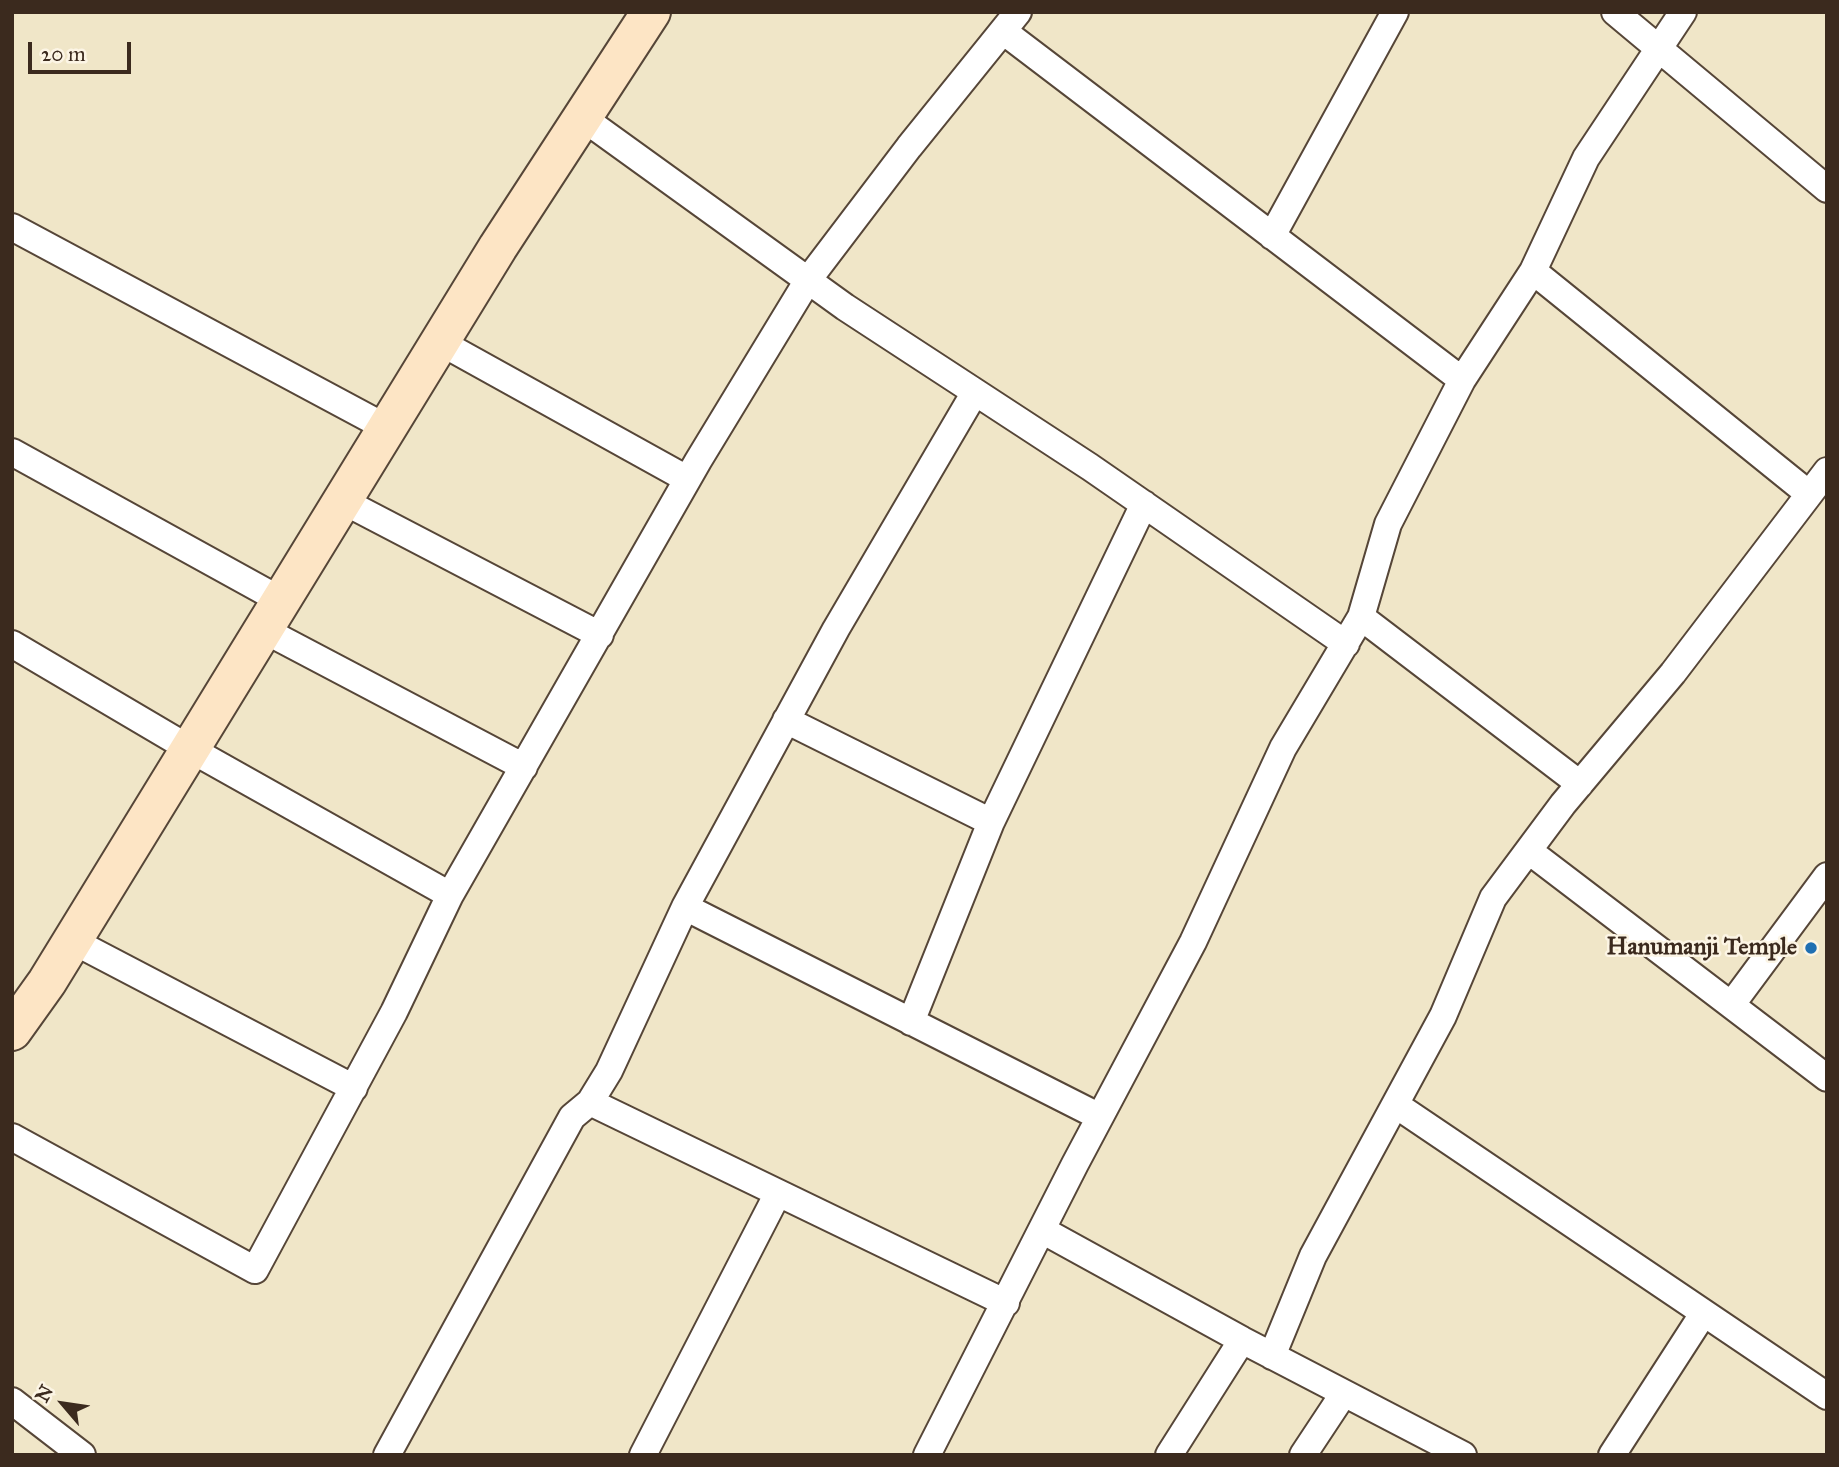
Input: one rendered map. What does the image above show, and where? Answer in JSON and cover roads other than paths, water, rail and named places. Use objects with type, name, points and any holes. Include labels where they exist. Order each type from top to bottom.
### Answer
[{"type":"street","points":[[12,1031],[73,941],[440,342],[651,12]]},
{"type":"street","points":[[1272,236],[1395,12]]},
{"type":"street","points":[[1615,12],[1827,189]]},
{"type":"street","points":[[938,1451],[1042,1230],[1193,942],[1283,748],[1362,617],[1388,524],[1462,380],[1533,271],[1586,158],[1683,12]]},
{"type":"street","points":[[12,1137],[256,1270],[394,1012],[450,895],[687,479],[808,280],[909,147],[1011,22],[1272,236],[1462,380]]},
{"type":"street","points":[[583,118],[808,280],[1144,504],[1346,644]]},
{"type":"street","points":[[12,227],[387,428]]},
{"type":"street","points":[[1533,271],[1809,494]]},
{"type":"street","points":[[440,342],[687,479]]},
{"type":"street","points":[[387,1455],[572,1117],[590,1102],[630,1027],[685,907],[786,720],[975,392]]},
{"type":"street","points":[[12,453],[524,767]]},
{"type":"street","points":[[1272,1356],[1313,1256],[1443,1016],[1493,898],[1580,784],[1673,673],[1827,471]]},
{"type":"street","points":[[343,502],[600,635]]},
{"type":"street","points":[[911,1022],[992,822],[1144,504]]},
{"type":"street","points":[[1362,617],[1580,784]]},
{"type":"street","points":[[12,644],[190,750],[450,895]]},
{"type":"street","points":[[786,720],[992,822]]},
{"type":"street","points":[[1529,851],[1827,1078]]},
{"type":"street","points":[[1731,1004],[1827,876]]},
{"type":"street","points":[[685,907],[1100,1118]]},
{"type":"street","points":[[73,941],[354,1088]]},
{"type":"street","points":[[590,1102],[1006,1303]]},
{"type":"street","points":[[1395,1105],[1827,1396]]},
{"type":"street","points":[[643,1455],[778,1193]]},
{"type":"street","points":[[1042,1230],[1453,1453]]},
{"type":"street","points":[[1612,1455],[1703,1314]]},
{"type":"street","points":[[1169,1455],[1242,1340]]},
{"type":"street","points":[[1303,1455],[1344,1393]]},
{"type":"street","points":[[18,1415],[82,1455]]},
{"type":"place","name":"Hanumanji Temple","points":[[1811,948]]}]
